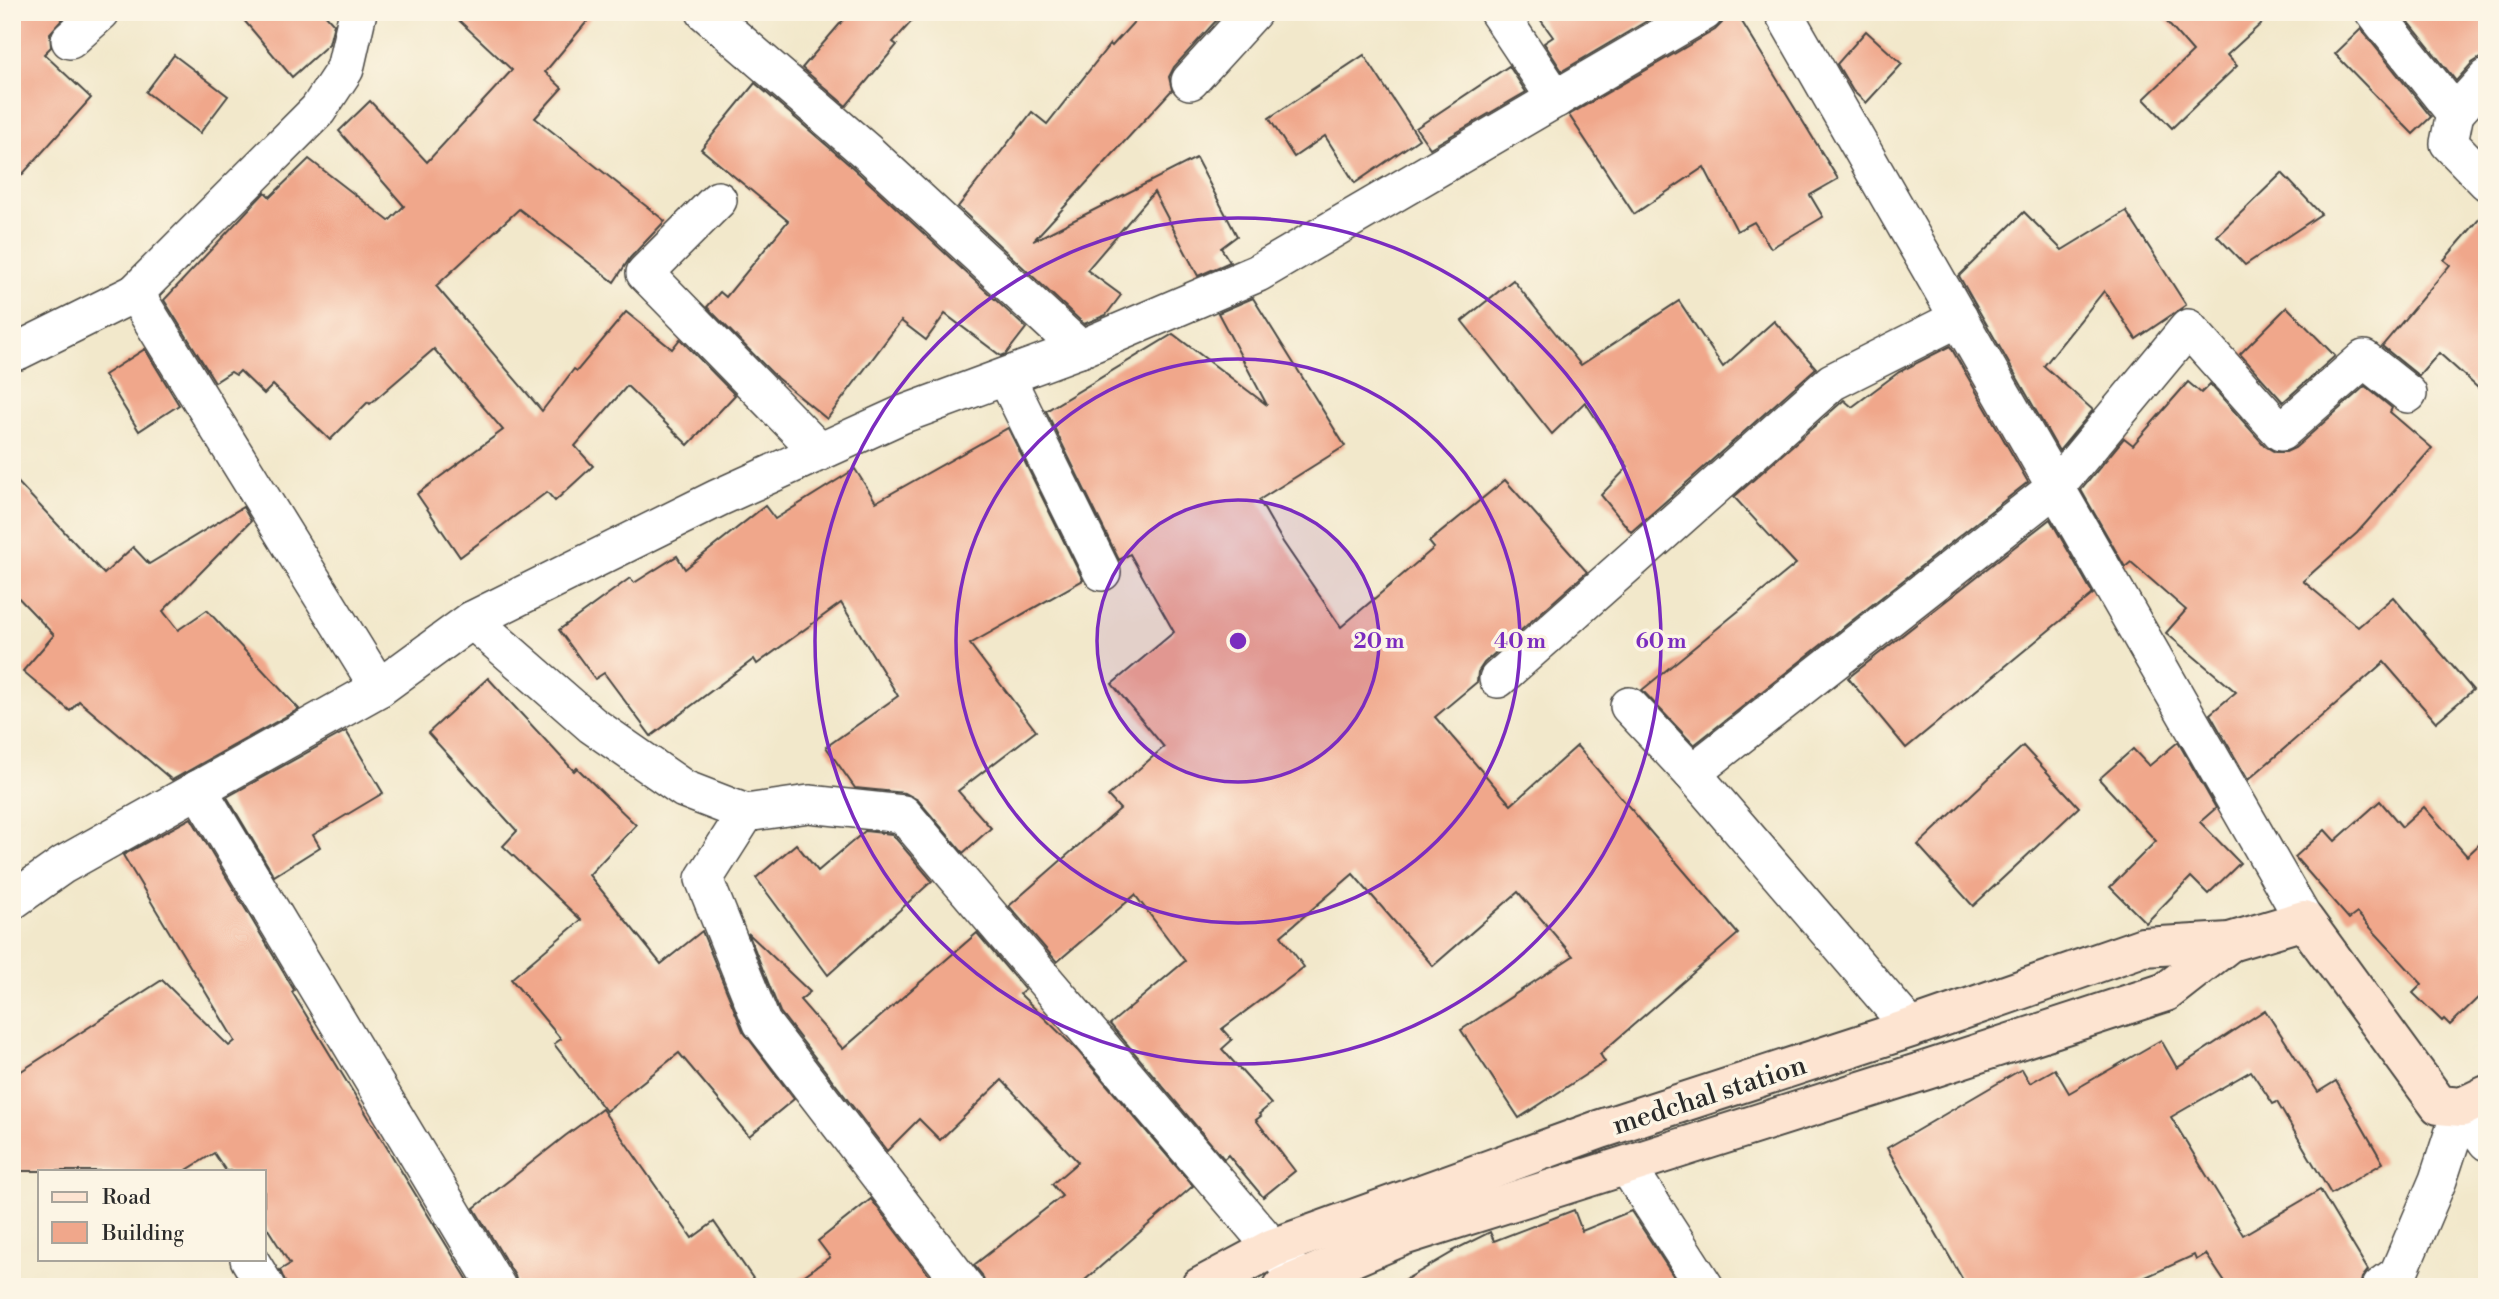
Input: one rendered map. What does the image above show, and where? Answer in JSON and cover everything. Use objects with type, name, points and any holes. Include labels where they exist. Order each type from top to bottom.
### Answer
[{"type":"street","points":[[70,40],[101,12]]},
{"type":"street","points":[[12,347],[18,351],[135,293],[318,110],[345,69],[358,12]]},
{"type":"street","points":[[1190,81],[1253,12]]},
{"type":"street","points":[[1498,12],[1556,99]]},
{"type":"street","points":[[12,901],[63,866],[379,688],[472,620],[718,498],[901,415],[1080,349],[1258,273],[1704,12]]},
{"type":"street","points":[[1783,12],[2304,920],[2439,1105],[2475,1101]]},
{"type":"street","points":[[2374,12],[2455,113]]},
{"type":"street","points":[[720,17],[1080,349]]},
{"type":"street","points":[[2487,78],[2455,113],[2449,143],[2487,182]]},
{"type":"street","points":[[718,200],[645,273],[820,452]]},
{"type":"street","points":[[135,293],[379,688]]},
{"type":"street","points":[[1498,679],[1832,382],[1959,318]]},
{"type":"street","points":[[1692,773],[2056,487],[2188,328],[2281,432],[2364,359],[2407,394]]},
{"type":"street","points":[[1006,377],[1102,572]]},
{"type":"street","points":[[472,620],[602,732],[684,789],[746,813],[810,804],[903,814],[1273,1248],[1292,1283]]},
{"type":"street","points":[[1629,706],[1692,773],[1911,1028]]},
{"type":"street","points":[[198,789],[497,1287]]},
{"type":"street","points":[[746,813],[704,879],[762,1023],[965,1287]]},
{"type":"street","name":"medchal station","points":[[1200,1287],[1273,1248],[1601,1129],[1911,1028],[2143,947],[2230,942],[2304,920]]},
{"type":"street","name":"medchal station","points":[[1292,1283],[1403,1236],[2166,992],[2230,942]]},
{"type":"street","points":[[2475,1101],[2487,1142]]},
{"type":"street","points":[[2381,1287],[2398,1274],[2475,1101]]},
{"type":"street","points":[[1627,1166],[1705,1287]]},
{"type":"street","points":[[249,1260],[266,1287]]},
{"type":"building","points":[[12,12],[69,12],[50,33],[51,47],[44,54],[91,98],[12,186]]},
{"type":"building","points":[[237,12],[323,12],[334,24],[329,44],[292,77]]},
{"type":"building","points":[[450,12],[595,12],[545,72],[562,88],[535,118],[665,221],[630,258],[614,282],[519,209],[436,286],[542,411],[574,369],[577,371],[626,312],[672,349],[680,339],[735,395],[688,445],[627,386],[575,446],[593,466],[555,501],[547,492],[460,557],[417,494],[503,430],[434,349],[370,404],[368,402],[330,440],[273,385],[264,394],[240,371],[236,375],[231,372],[215,382],[164,300],[265,192],[270,197],[309,159],[389,221],[404,206],[339,131],[370,101],[427,162],[512,70]]},
{"type":"building","points":[[850,12],[920,12],[893,42],[897,45],[846,106],[802,68]]},
{"type":"building","points":[[1143,12],[1224,12],[1174,67],[1169,77],[1172,90],[1033,241],[1196,158],[1237,236],[1221,248],[1230,262],[1198,276],[1154,192],[1087,270],[1121,295],[1106,315],[1084,324],[958,207],[1032,112],[1047,124],[1110,44],[1112,46]]},
{"type":"building","points":[[1535,12],[1662,12],[1562,71],[1544,43],[1553,37]]},
{"type":"building","points":[[1725,12],[1736,12],[1838,179],[1810,195],[1823,217],[1771,248],[1754,222],[1737,231],[1704,167],[1634,214],[1569,115],[1715,30],[1722,23]]},
{"type":"building","points":[[2158,12],[2274,12],[2227,55],[2237,66],[2172,128],[2144,99],[2193,52]]},
{"type":"building","points":[[2401,12],[2487,12],[2487,58],[2480,58],[2472,63],[2456,81]]},
{"type":"building","points":[[2361,29],[2431,117],[2413,134],[2335,54]]},
{"type":"building","points":[[1866,31],[1902,64],[1866,103],[1853,91],[1837,64]]},
{"type":"building","points":[[174,55],[228,96],[200,133],[146,92]]},
{"type":"building","points":[[1364,55],[1419,139],[1355,183],[1325,136],[1294,157],[1269,118]]},
{"type":"building","points":[[1509,66],[1526,92],[1430,148],[1416,128]]},
{"type":"building","points":[[755,83],[853,168],[1026,328],[1006,354],[1001,356],[945,314],[926,340],[901,321],[827,419],[777,378],[707,307],[720,292],[726,297],[788,221],[701,149]]},
{"type":"building","points":[[2282,173],[2321,214],[2245,265],[2217,236]]},
{"type":"building","points":[[2487,210],[2487,396],[2439,353],[2419,376],[2382,346],[2450,265],[2444,260]]},
{"type":"building","points":[[2126,211],[2186,305],[2136,339],[2104,291],[2044,366],[2093,410],[2059,451],[1959,276],[2024,212],[2062,250]]},
{"type":"building","points":[[1513,280],[1581,365],[1679,301],[1723,367],[1774,321],[1816,368],[1631,532],[1601,495],[1628,467],[1585,402],[1552,434],[1462,321]]},
{"type":"building","points":[[1253,298],[1345,446],[1259,500],[1283,542],[1341,627],[1434,548],[1429,542],[1505,480],[1587,572],[1484,663],[1478,672],[1477,682],[1435,717],[1511,805],[1577,746],[1738,934],[1600,1054],[1605,1062],[1519,1118],[1461,1030],[1573,956],[1518,892],[1433,966],[1353,874],[1281,936],[1304,967],[1222,1029],[1232,1040],[1222,1049],[1271,1104],[1256,1120],[1295,1171],[1263,1197],[1228,1155],[1224,1159],[1110,1024],[1185,961],[1135,895],[1057,962],[1009,906],[1120,809],[1108,796],[1164,747],[1112,684],[1174,632],[1130,554],[1119,560],[1046,411],[1173,334],[1267,405],[1218,313]]},
{"type":"building","points":[[2287,307],[2335,356],[2283,402],[2240,354]]},
{"type":"building","points":[[1950,346],[2028,482],[1694,745],[1642,690],[1796,564],[1734,497],[1844,400],[1852,407],[1899,372]]},
{"type":"building","points":[[145,349],[179,405],[139,431],[104,375]]},
{"type":"building","points":[[2188,382],[2201,393],[2210,384],[2265,446],[2275,452],[2286,452],[2295,448],[2365,386],[2392,408],[2390,412],[2432,448],[2357,533],[2303,581],[2358,627],[2393,597],[2473,690],[2436,722],[2384,662],[2248,780],[2210,714],[2236,692],[2166,633],[2186,610],[2131,562],[2125,567],[2081,490],[2124,438],[2133,445]]},
{"type":"building","points":[[1008,428],[1083,580],[970,644],[1036,731],[958,791],[991,828],[963,853],[918,800],[905,793],[855,788],[826,747],[898,696],[841,603],[757,664],[754,659],[651,736],[604,673],[595,679],[559,630],[630,578],[634,583],[677,556],[685,569],[765,506],[775,519],[855,469],[876,502]]},
{"type":"building","points":[[12,476],[104,574],[133,547],[149,564],[243,507],[251,521],[163,611],[178,630],[207,610],[299,709],[172,780],[79,701],[70,711],[23,671],[54,635],[12,591]]},
{"type":"building","points":[[2050,519],[2093,594],[1906,748],[1848,678]]},
{"type":"building","points":[[488,678],[574,771],[577,768],[636,825],[589,875],[661,964],[702,931],[743,1031],[794,1099],[749,1136],[679,1053],[606,1111],[554,1044],[561,1039],[511,979],[581,920],[503,846],[517,831],[428,733]]},
{"type":"building","points":[[346,731],[383,793],[313,835],[320,847],[274,876],[227,797]]},
{"type":"building","points":[[2178,742],[2216,808],[2200,822],[2240,863],[2208,894],[2191,877],[2146,923],[2110,887],[2156,841],[2099,779],[2133,749],[2149,766]]},
{"type":"building","points":[[2023,746],[2079,807],[1973,906],[1918,845]]},
{"type":"building","points":[[2380,801],[2402,827],[2424,807],[2467,856],[2487,837],[2487,989],[2450,1025],[2444,1019],[2442,1021],[2413,993],[2422,984],[2357,913],[2349,919],[2295,857],[2325,830],[2335,841]]},
{"type":"building","points":[[191,818],[294,990],[292,992],[472,1287],[287,1287],[280,1270],[290,1264],[266,1226],[266,1170],[225,1170],[214,1153],[187,1170],[12,1171],[12,1077],[162,980],[229,1046],[235,1041],[123,855]]},
{"type":"building","points":[[865,831],[892,834],[932,881],[828,975],[756,878],[796,844],[818,871]]},
{"type":"building","points":[[748,933],[810,992],[800,1000],[843,1049],[977,933],[1025,990],[1020,994],[1078,1051],[1193,1186],[1077,1287],[986,1287],[982,1275],[974,1265],[1062,1196],[1052,1184],[1078,1162],[1002,1080],[940,1140],[919,1119],[887,1151],[780,1012]]},
{"type":"building","points":[[2265,1010],[2318,1092],[2336,1081],[2383,1163],[2331,1194],[2277,1102],[2273,1104],[2251,1071],[2171,1117],[2243,1235],[2320,1190],[2368,1270],[2360,1287],[2228,1287],[2206,1254],[2196,1260],[2194,1255],[2124,1287],[1967,1287],[1887,1148],[2022,1069],[2030,1083],[2055,1069],[2069,1093],[2161,1040],[2177,1068]]},
{"type":"building","points":[[602,1109],[692,1238],[714,1222],[759,1287],[518,1287],[515,1276],[474,1208]]},
{"type":"building","points":[[871,1199],[938,1287],[788,1287],[830,1257],[818,1241]]},
{"type":"building","points":[[1574,1210],[1582,1231],[1631,1211],[1674,1277],[1650,1287],[1393,1287],[1452,1251],[1490,1232],[1494,1241]]}]
